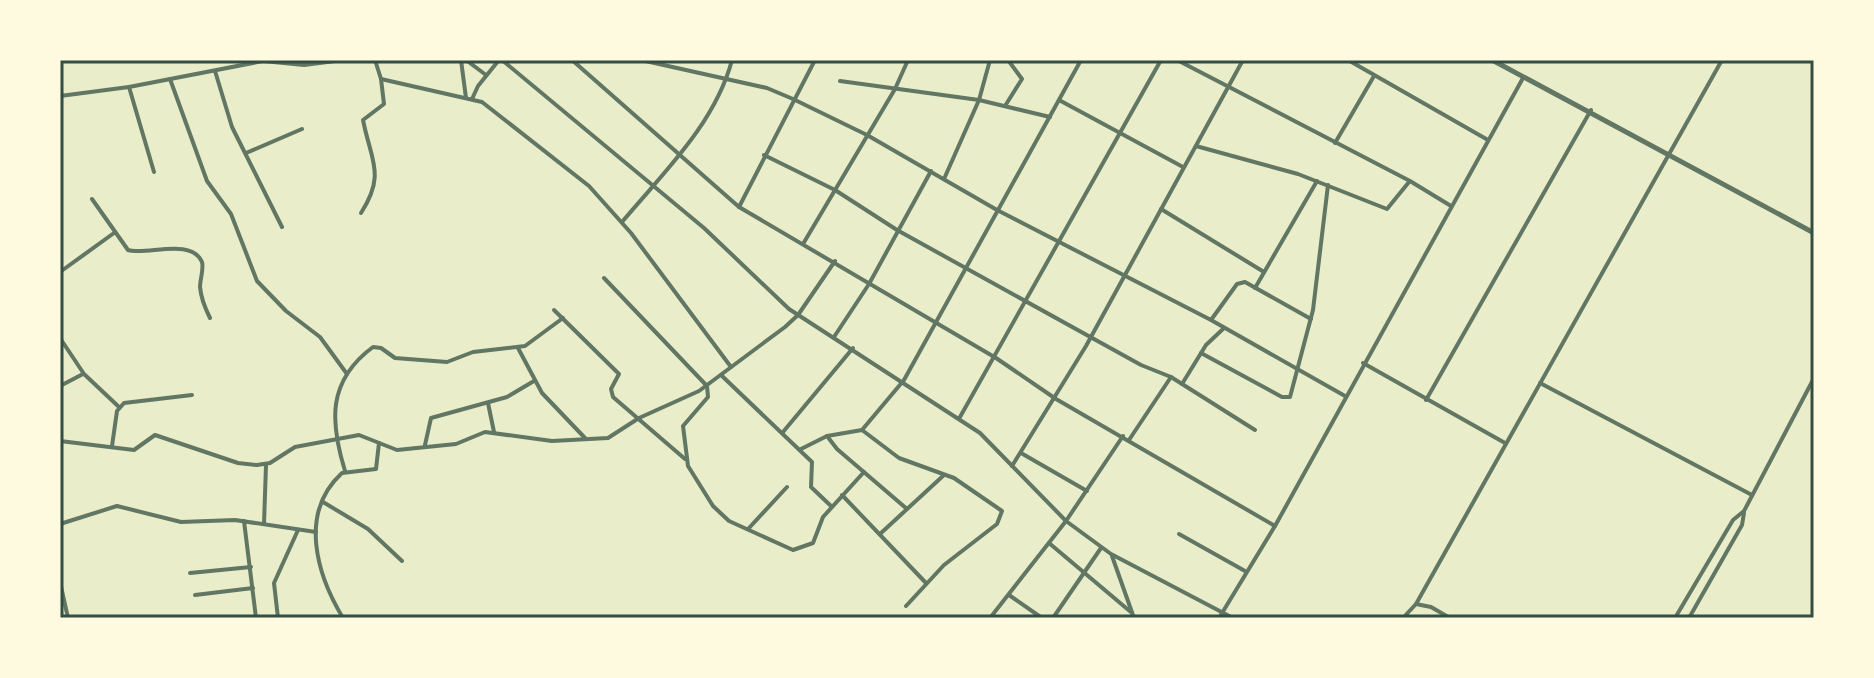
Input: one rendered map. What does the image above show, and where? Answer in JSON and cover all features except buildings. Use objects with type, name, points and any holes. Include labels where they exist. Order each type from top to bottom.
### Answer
[{"type":"street","points":[[60,95],[129,87],[264,61],[304,65],[343,60]]},
{"type":"street","points":[[361,213],[372,196],[377,179],[363,120],[384,104],[375,60]]},
{"type":"street","points":[[463,60],[469,99]]},
{"type":"street","points":[[463,60],[486,75]]},
{"type":"street","points":[[469,99],[501,60],[653,185],[798,315],[960,417],[1066,521],[1111,554],[1233,618]]},
{"type":"street","points":[[572,60],[739,207],[996,358],[1056,399],[1275,526]]},
{"type":"street","points":[[641,60],[727,78],[793,99],[867,135],[997,210],[1211,320],[1345,396]]},
{"type":"street","points":[[622,222],[698,132],[727,78],[732,60]]},
{"type":"street","points":[[739,207],[815,60]]},
{"type":"street","points":[[944,179],[979,100],[990,60]]},
{"type":"street","points":[[1005,106],[1022,79],[1008,60]]},
{"type":"street","points":[[801,449],[827,436],[862,430],[904,380],[1081,60]]},
{"type":"street","points":[[960,417],[1061,243],[1161,60]]},
{"type":"street","points":[[1177,60],[1410,181],[1451,206]]},
{"type":"street","points":[[1012,466],[1056,399],[1243,60]]},
{"type":"street","points":[[1348,60],[1488,140]]},
{"type":"street","points":[[1492,60],[1591,110],[1814,233]]},
{"type":"street","points":[[1403,618],[1416,604],[1722,60]]},
{"type":"street","points":[[803,244],[895,89],[906,61]]},
{"type":"street","points":[[215,71],[232,127],[282,227]]},
{"type":"street","points":[[1335,143],[1374,75]]},
{"type":"street","points":[[1219,618],[1275,526],[1523,78]]},
{"type":"street","points":[[170,79],[207,181],[231,214],[257,281],[286,311],[320,337],[347,374]]},
{"type":"street","points":[[381,79],[482,102],[577,176],[622,222],[732,367]]},
{"type":"street","points":[[840,81],[979,100],[1050,117]]},
{"type":"street","points":[[129,87],[154,172]]},
{"type":"street","points":[[1059,100],[1183,167]]},
{"type":"street","points":[[1426,400],[1591,110]]},
{"type":"street","points":[[246,153],[302,129]]},
{"type":"street","points":[[1196,146],[1317,181],[1387,209],[1410,181]]},
{"type":"street","points":[[764,155],[835,190],[897,230],[1141,365],[1171,377],[1255,430]]},
{"type":"street","points":[[834,337],[869,284],[931,171]]},
{"type":"street","points":[[1255,288],[1317,181]]},
{"type":"street","points":[[1201,353],[1287,398],[1293,393],[1311,319],[1328,185]]},
{"type":"street","points":[[92,199],[123,246],[136,253],[176,249],[198,257],[202,262],[202,301],[210,318]]},
{"type":"street","points":[[1161,209],[1264,272]]},
{"type":"street","points":[[60,272],[114,233]]},
{"type":"street","points":[[60,441],[134,450],[155,435],[238,463],[266,465],[288,449],[364,435],[397,450],[456,444],[481,433],[528,439],[608,438],[639,418],[707,386],[732,367],[798,315],[835,261]]},
{"type":"street","points":[[604,278],[707,386],[708,397],[683,426],[686,460],[721,515],[782,546],[803,549],[813,543],[831,506],[864,472]]},
{"type":"street","points":[[1211,320],[1237,284],[1245,282],[1311,319]]},
{"type":"street","points":[[554,310],[616,369],[620,377],[610,393],[686,460]]},
{"type":"street","points":[[345,471],[338,438],[335,397],[347,374],[368,351],[377,346],[395,358],[434,363],[473,352],[518,348],[563,318]]},
{"type":"street","points":[[1182,384],[1201,353],[1224,328]]},
{"type":"street","points":[[60,338],[84,374],[119,407]]},
{"type":"street","points":[[518,348],[534,381],[586,438]]},
{"type":"street","points":[[783,432],[853,348]]},
{"type":"street","points":[[1363,363],[1505,443]]},
{"type":"street","points":[[60,386],[84,374]]},
{"type":"street","points":[[721,375],[801,449],[814,466],[811,487],[831,506]]},
{"type":"street","points":[[1129,440],[1171,377]]},
{"type":"street","points":[[1689,618],[1742,525],[1744,511],[1814,378]]},
{"type":"street","points":[[425,445],[431,418],[488,403],[534,381]]},
{"type":"street","points":[[1540,383],[1752,495]]},
{"type":"street","points":[[119,407],[131,401],[192,395]]},
{"type":"street","points":[[488,403],[495,433]]},
{"type":"street","points":[[112,446],[119,407]]},
{"type":"street","points":[[862,430],[899,458],[944,475],[1001,508],[1002,516],[906,606]]},
{"type":"street","points":[[827,436],[907,509]]},
{"type":"street","points":[[990,618],[1066,521],[1123,436]]},
{"type":"street","points":[[343,618],[320,575],[316,532],[323,502],[334,480],[345,471],[374,471],[379,443]]},
{"type":"street","points":[[1021,453],[1087,491]]},
{"type":"street","points":[[264,524],[266,465]]},
{"type":"street","points":[[880,534],[944,475]]},
{"type":"street","points":[[749,528],[787,487]]},
{"type":"street","points":[[842,495],[926,584]]},
{"type":"street","points":[[323,502],[368,529],[402,561]]},
{"type":"street","points":[[60,524],[117,506],[181,522],[244,521],[316,532]]},
{"type":"street","points":[[1675,618],[1733,520],[1744,511]]},
{"type":"street","points":[[244,521],[256,617]]},
{"type":"street","points":[[277,617],[274,583],[298,530]]},
{"type":"street","points":[[1179,534],[1245,571]]},
{"type":"street","points":[[1049,543],[1133,615]]},
{"type":"street","points":[[1055,617],[1102,547]]},
{"type":"street","points":[[1111,554],[1133,615]]},
{"type":"street","points":[[190,573],[251,567]]},
{"type":"street","points":[[60,582],[68,618]]},
{"type":"street","points":[[195,595],[253,588]]},
{"type":"street","points":[[1009,595],[1042,618]]},
{"type":"street","points":[[1416,604],[1431,607],[1450,618]]},
{"type":"street","points":[[246,618],[300,618]]}]
